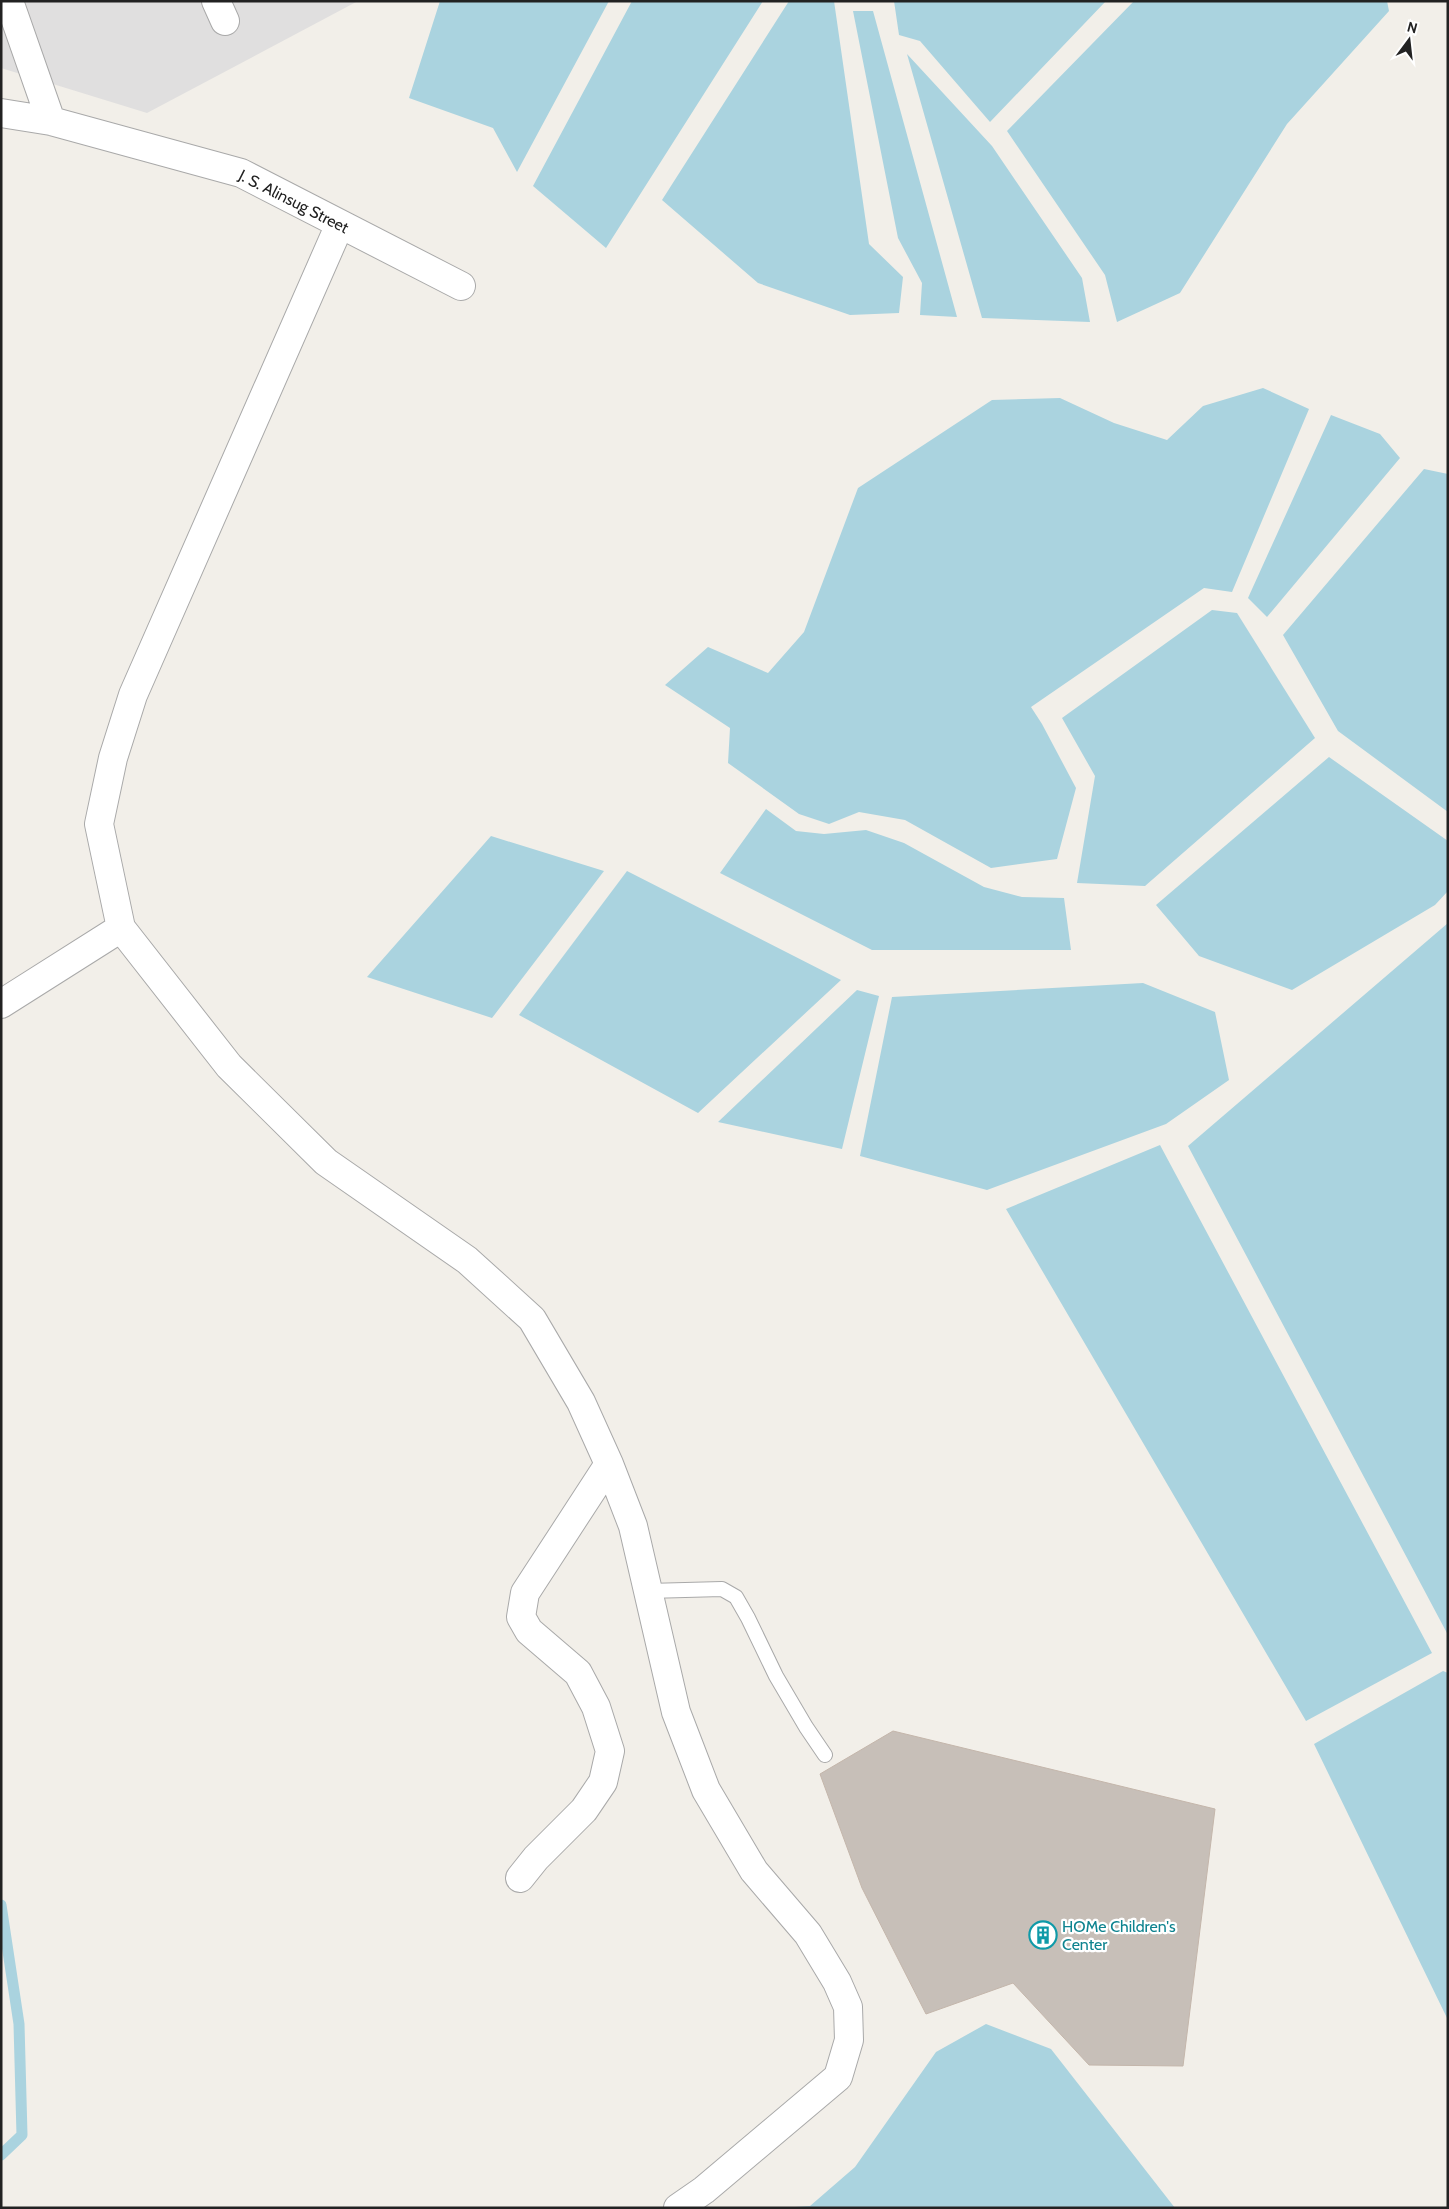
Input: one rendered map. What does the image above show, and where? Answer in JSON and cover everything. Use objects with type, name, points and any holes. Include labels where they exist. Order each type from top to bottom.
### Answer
[{"type":"street","points":[[8,1],[50,121]]},
{"type":"street","name":"J. S. Alinsug Street","points":[[1,113],[50,121],[241,173],[461,286]]},
{"type":"street","points":[[340,224],[133,695],[113,758],[99,824],[121,928],[229,1066],[326,1162],[467,1260],[532,1319],[581,1402],[609,1464],[633,1526],[676,1712],[706,1790],[754,1871],[808,1934],[838,1982],[848,2007],[849,2040],[838,2077],[704,2190],[678,2208]]},
{"type":"street","points":[[1,1004],[121,928]]},
{"type":"street","points":[[520,1878],[536,1858],[584,1810],[603,1782],[610,1751],[596,1707],[578,1673],[529,1631],[521,1617],[525,1593],[609,1464]]},
{"type":"lane","points":[[648,1592],[722,1588],[736,1597],[776,1676],[825,1755]]},
{"type":"shaded area","points":[[1,1],[358,1],[147,113],[1,68]]},
{"type":"water","points":[[440,1],[609,1],[517,172],[493,128],[409,98]]},
{"type":"water","points":[[632,1],[763,1],[606,248],[533,186]]},
{"type":"water","points":[[789,1],[834,1],[869,244],[903,277],[899,313],[850,315],[758,283],[662,200]]},
{"type":"water","points":[[894,1],[1106,1],[990,122],[920,41],[899,35]]},
{"type":"water","points":[[1134,1],[1387,1],[1389,11],[1287,124],[1180,293],[1117,322],[1105,275],[1007,131]]},
{"type":"water","points":[[853,11],[873,11],[957,317],[920,315],[922,283],[898,238]]},
{"type":"water","points":[[907,54],[992,146],[1082,278],[1090,322],[982,318]]},
{"type":"water","points":[[1263,388],[1309,409],[1232,592],[1204,588],[1031,707],[1076,788],[1057,859],[991,868],[905,820],[859,812],[829,824],[799,814],[728,763],[730,728],[665,685],[708,647],[768,673],[804,632],[858,488],[992,400],[1060,398],[1114,423],[1167,440],[1203,406]]},
{"type":"water","points":[[1331,415],[1380,434],[1400,458],[1267,617],[1248,598]]},
{"type":"water","points":[[1424,469],[1448,474],[1448,812],[1338,731],[1283,635]]},
{"type":"water","points":[[1212,610],[1237,613],[1315,738],[1145,886],[1077,883],[1095,776],[1062,718]]},
{"type":"water","points":[[1329,757],[1448,841],[1448,891],[1435,905],[1292,990],[1199,956],[1156,905]]},
{"type":"water","points":[[766,809],[796,831],[824,834],[866,830],[904,843],[984,887],[1022,897],[1064,898],[1071,950],[872,950],[720,873]]},
{"type":"water","points":[[491,836],[604,871],[492,1018],[367,977]]},
{"type":"water","points":[[627,871],[841,980],[698,1113],[519,1015]]},
{"type":"water","points":[[1448,923],[1448,1635],[1188,1146]]},
{"type":"water","points":[[1143,983],[1215,1012],[1229,1080],[1166,1124],[987,1190],[860,1156],[892,997]]},
{"type":"water","points":[[857,990],[879,996],[842,1149],[718,1122]]},
{"type":"water","points":[[1160,1145],[1432,1653],[1306,1721],[1006,1209]]},
{"type":"water","points":[[1443,1671],[1448,1673],[1448,2020],[1314,1744]]},
{"type":"water","points":[[986,2024],[1051,2049],[1175,2208],[780,2208],[810,2206],[855,2167],[936,2052]]},
{"type":"building","name":"HOMe Children's Center","points":[[893,1731],[1215,1809],[1183,2066],[1089,2065],[1013,1983],[926,2014],[862,1888],[820,1774]]},
{"type":"waterway","points":[[1,1905],[19,2024],[22,2135],[1,2155]]},
{"type":"place","name":"HOMe Children's Center","points":[[1043,1935]]}]
